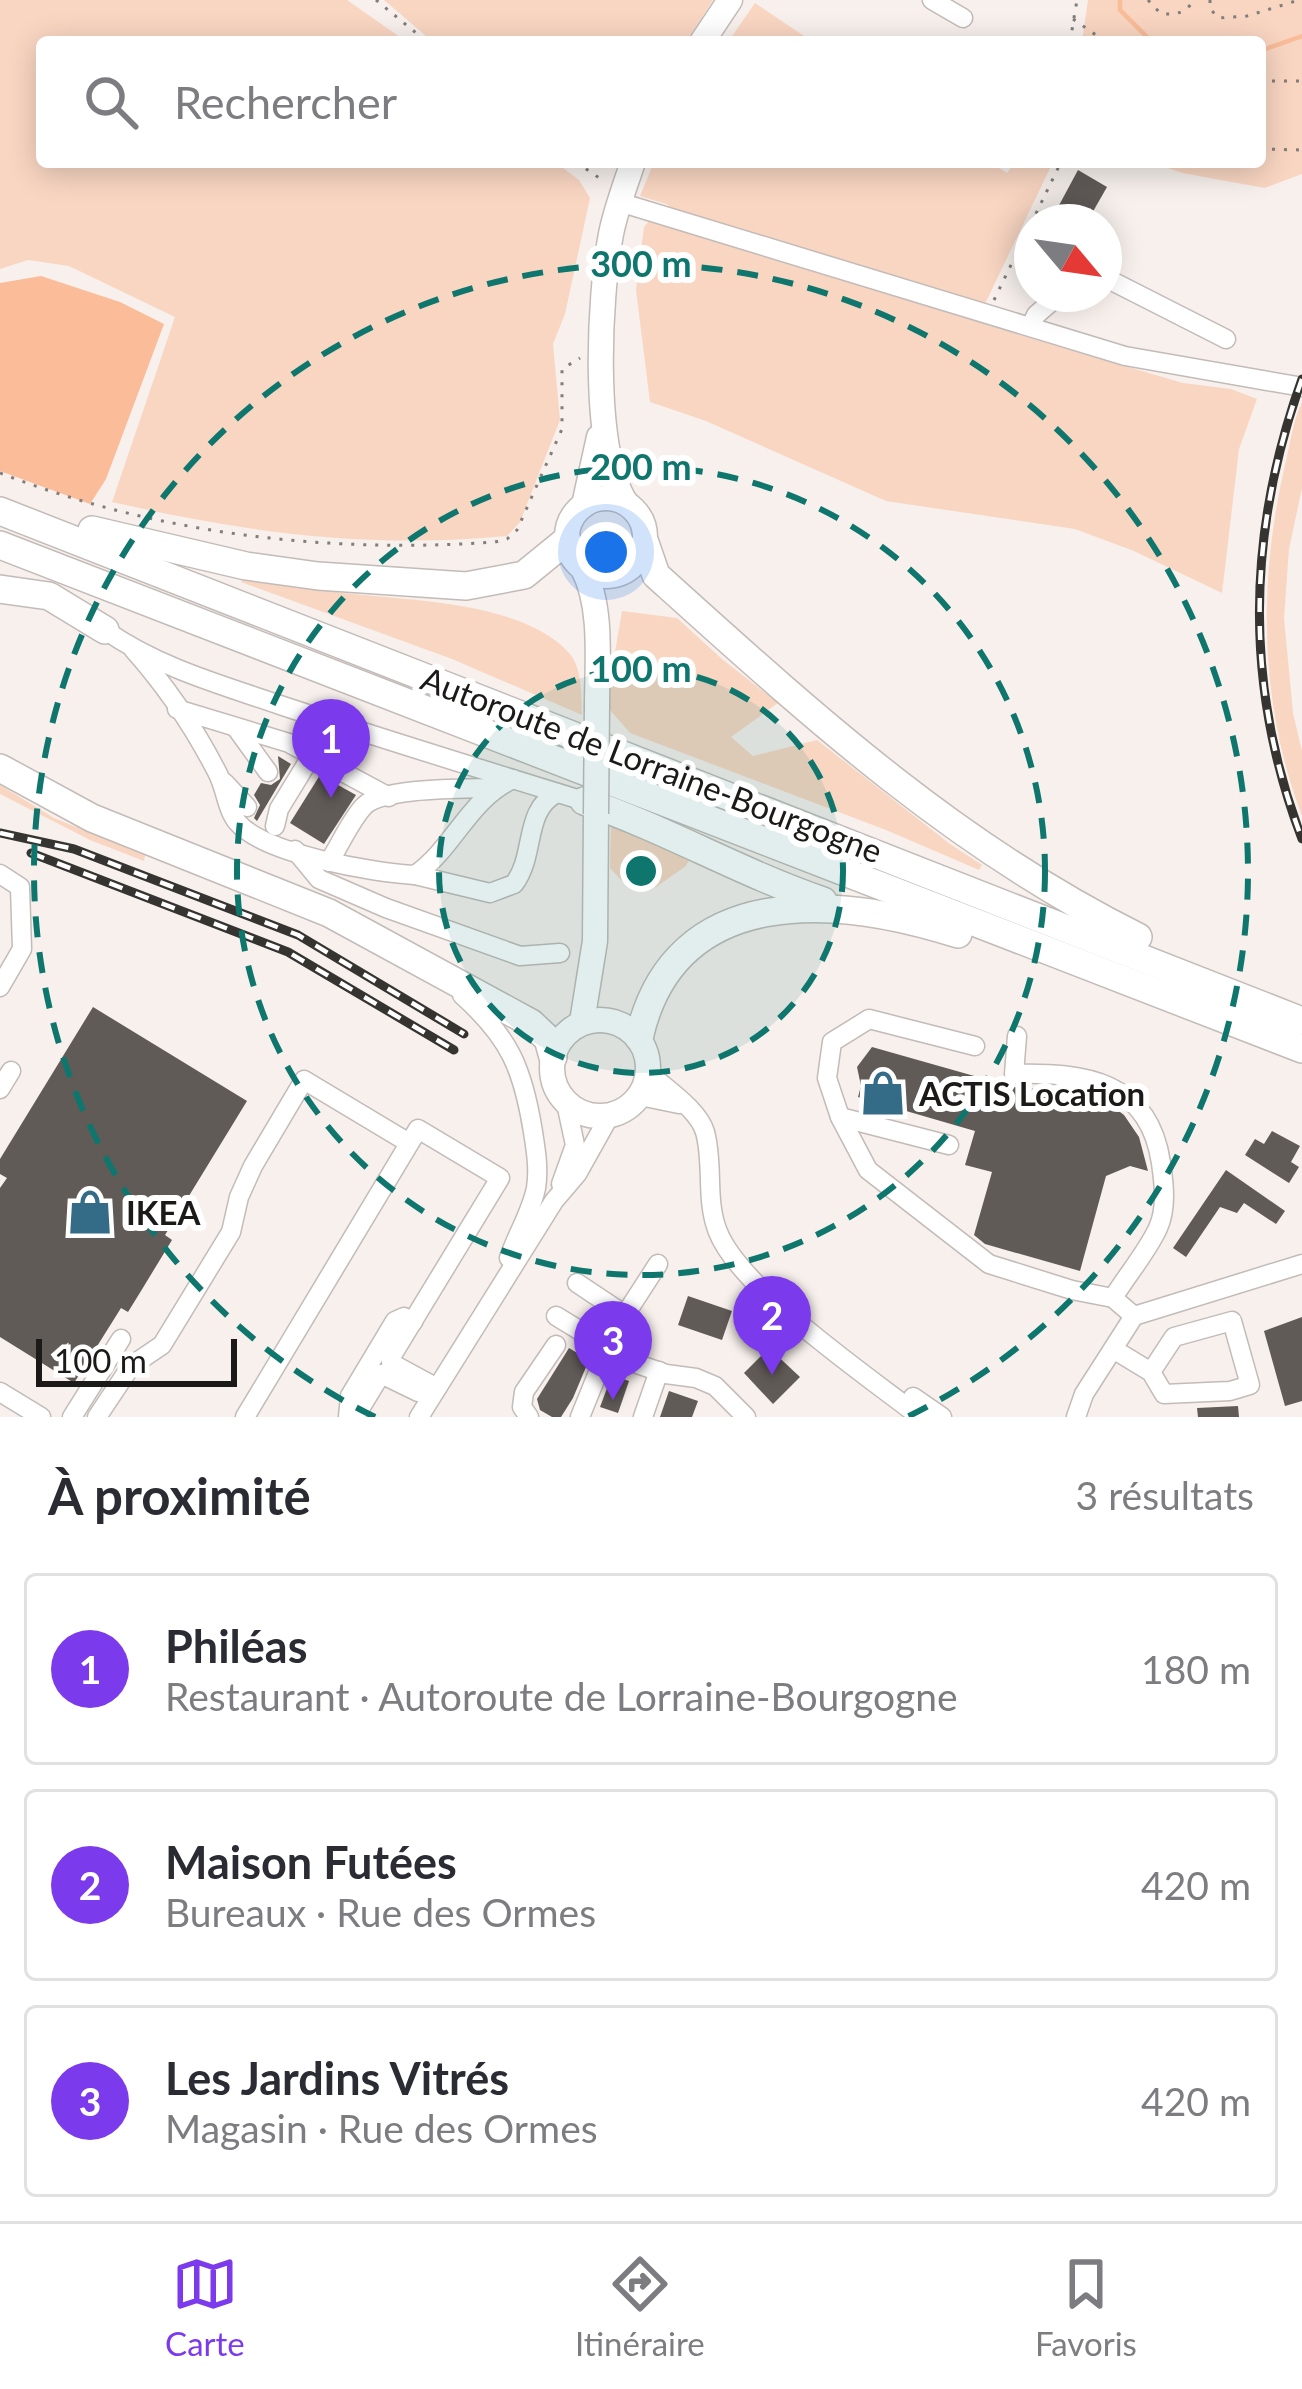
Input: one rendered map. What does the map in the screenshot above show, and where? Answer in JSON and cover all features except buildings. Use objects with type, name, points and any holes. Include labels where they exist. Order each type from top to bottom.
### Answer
[{"type":"highway","name":"Autoroute de Lorraine-Bourgogne","points":[[0,511],[1302,1021]]},
{"type":"highway","points":[[32,523],[57,519],[246,566],[466,586],[524,575],[567,540]]},
{"type":"highway","points":[[645,543],[656,575],[850,747],[933,813],[1042,886],[1179,958],[1213,984]]},
{"type":"highway","name":"Autoroute de Lorraine-Bourgogne","points":[[0,545],[1302,1048]]},
{"type":"highway","points":[[0,589],[50,596],[105,630]]},
{"type":"highway","points":[[0,768],[92,818],[329,914],[541,1030],[553,1057]]},
{"type":"highway","points":[[579,802],[666,831],[764,879],[838,906],[924,923],[1037,959],[1076,962]]},
{"type":"highway","points":[[639,1038],[653,997],[668,974],[700,940],[722,925],[780,908],[838,906]]},
{"type":"main road","points":[[706,36],[730,0]]},
{"type":"main road","points":[[584,569],[609,576],[622,572],[641,555],[645,543],[641,520],[626,503],[611,469],[603,416],[607,268],[631,168]]},
{"type":"main road","points":[[603,416],[584,505],[568,526],[567,540],[591,583],[598,647],[597,705],[579,802],[595,941],[612,1020]]},
{"type":"main road","points":[[584,505],[604,498],[626,503]]},
{"type":"main road","points":[[598,647],[622,572]]},
{"type":"main road","points":[[582,1022],[595,941]]},
{"type":"main road","points":[[612,1020],[639,1038],[645,1048],[645,1084],[622,1112],[586,1114],[566,1103],[554,1082],[553,1057],[559,1042],[582,1022],[612,1020]]},
{"type":"street","points":[[932,0],[963,18]]},
{"type":"street","points":[[621,197],[1160,365],[1302,387]]},
{"type":"street","points":[[1122,286],[1226,339]]},
{"type":"street","points":[[1031,326],[1039,312]]},
{"type":"street","points":[[105,630],[174,668],[579,802]]},
{"type":"street","points":[[133,649],[157,676],[219,774],[319,879],[520,956],[560,953]]},
{"type":"street","points":[[177,709],[289,743],[389,797]]},
{"type":"street","points":[[233,726],[281,780],[279,809],[261,816]]},
{"type":"street","points":[[281,780],[312,755]]},
{"type":"street","points":[[219,774],[236,821],[257,836],[348,868],[415,875],[490,892],[514,884],[528,859],[540,806],[579,802]]},
{"type":"street","points":[[415,875],[433,863],[478,802],[513,779]]},
{"type":"street","points":[[329,862],[363,807],[389,797],[494,788]]},
{"type":"street","points":[[0,874],[20,887],[22,950],[0,987]]},
{"type":"street","points":[[443,978],[496,1030],[518,1063],[526,1090],[537,1184],[498,1291]]},
{"type":"street","points":[[975,1046],[868,1019],[832,1042],[826,1078],[868,1170],[989,1264],[1113,1298],[1134,1316]]},
{"type":"street","points":[[1017,1036],[1014,1074],[1086,1077],[1128,1096],[1150,1121],[1165,1188],[1160,1226],[1113,1298]]},
{"type":"street","points":[[0,1089],[11,1071]]},
{"type":"street","points":[[97,1417],[131,1366],[162,1345],[231,1232],[239,1197],[304,1080],[410,1143]]},
{"type":"street","points":[[645,1084],[698,1118],[705,1133],[710,1202],[718,1233],[732,1257],[790,1315],[920,1417]]},
{"type":"street","points":[[554,1202],[575,1145],[566,1103]]},
{"type":"street","points":[[429,1402],[610,1115]]},
{"type":"street","points":[[840,1117],[949,1145]]},
{"type":"street","points":[[245,1417],[418,1129],[500,1178],[391,1363],[429,1402]]},
{"type":"street","points":[[580,1417],[606,1349],[658,1264]]},
{"type":"street","points":[[1076,1417],[1084,1394],[1134,1316],[1302,1264]]},
{"type":"street","points":[[577,1283],[625,1315]]},
{"type":"street","points":[[759,1285],[793,1302],[942,1417]]},
{"type":"street","points":[[556,1316],[606,1349],[659,1371],[715,1386],[746,1417]]},
{"type":"street","points":[[351,1417],[350,1396],[398,1317],[412,1322]]},
{"type":"street","points":[[1113,1349],[1151,1372],[1164,1394],[1230,1391],[1250,1385],[1232,1321],[1174,1337],[1151,1372]]},
{"type":"street","points":[[72,1417],[121,1339]]},
{"type":"street","points":[[529,1417],[522,1407],[524,1392],[556,1345]]},
{"type":"street","points":[[643,1417],[659,1371]]},
{"type":"street","points":[[351,1417],[384,1374],[429,1402]]},
{"type":"street","points":[[0,1392],[41,1417]]},
{"type":"street","points":[[1058,1417],[1084,1394]]},
{"type":"path","points":[[376,0],[420,36]]},
{"type":"path","points":[[1071,36],[1077,0]]},
{"type":"path","points":[[1148,0],[1161,14],[1187,10],[1195,0]]},
{"type":"path","points":[[1210,0],[1210,9],[1219,18],[1247,16],[1299,0]]},
{"type":"path","points":[[1073,19],[1097,36]]},
{"type":"path","points":[[1266,81],[1302,81]]},
{"type":"path","points":[[1266,149],[1302,150]]},
{"type":"path","points":[[585,168],[621,197]]},
{"type":"path","points":[[988,313],[1058,168]]},
{"type":"path","points":[[0,473],[94,505],[213,532],[369,547],[495,542],[517,530],[562,428],[562,369],[588,356]]},
{"type":"shaded area","points":[[0,0],[347,0],[398,36],[36,36],[36,168],[563,168],[579,180],[590,198],[565,314],[553,344],[560,420],[520,522],[507,536],[406,541],[308,535],[112,502],[175,317],[69,266],[28,260],[0,269]]},
{"type":"shaded area","points":[[384,0],[713,0],[690,36],[426,36]]},
{"type":"shaded area","points":[[1088,0],[1302,0],[1302,174],[1265,188],[1168,168],[1266,168],[1266,36],[1083,36]]},
{"type":"shaded area","points":[[755,3],[804,36],[732,36]]},
{"type":"shaded area","points":[[652,168],[999,168],[1007,173],[1011,168],[1050,168],[1033,204],[1014,204],[1014,243],[984,306],[685,217],[666,204],[640,196]]},
{"type":"shaded area","points":[[649,221],[1070,350],[1257,399],[1239,449],[1222,593],[1075,529],[886,501],[706,421],[650,402],[636,290],[644,227]]},
{"type":"shaded area","points":[[41,276],[120,302],[164,324],[106,479],[90,504],[0,471],[0,283]]},
{"type":"shaded area","points":[[1302,402],[1302,488],[1289,549],[1284,618],[1293,713],[1302,751],[1302,816],[1277,730],[1267,597],[1276,509]]},
{"type":"shaded area","points":[[245,574],[328,591],[456,605],[520,622],[547,635],[574,659],[582,715],[452,659],[241,582]]},
{"type":"shaded area","points":[[622,611],[677,618],[778,703],[731,737],[753,756],[817,740],[982,865],[979,870],[630,733],[610,710]]},
{"type":"shaded area","points":[[0,785],[54,818],[145,855],[144,861],[90,840],[0,794]]},
{"type":"shaded area","points":[[611,819],[673,843],[689,860],[686,866],[656,887],[622,881],[610,868]]},
{"type":"waterway","points":[[1120,0],[1120,10],[1146,36]]},
{"type":"waterway","points":[[1266,49],[1302,36]]},
{"type":"railway","points":[[1302,379],[1271,494],[1260,609],[1270,725],[1302,839]]},
{"type":"railway","points":[[0,833],[74,849],[298,935],[464,1034]]},
{"type":"railway","points":[[31,853],[288,952],[454,1050]]},
{"type":"place","name":"Philéas","points":[[331,798]]},
{"type":"place","name":"ACTIS Location","points":[[883,1093]]},
{"type":"place","name":"IKEA","points":[[90,1212]]},
{"type":"place","name":"Maison Futées","points":[[772,1375]]},
{"type":"place","name":"Les Jardins Vitrés","points":[[613,1400]]}]
